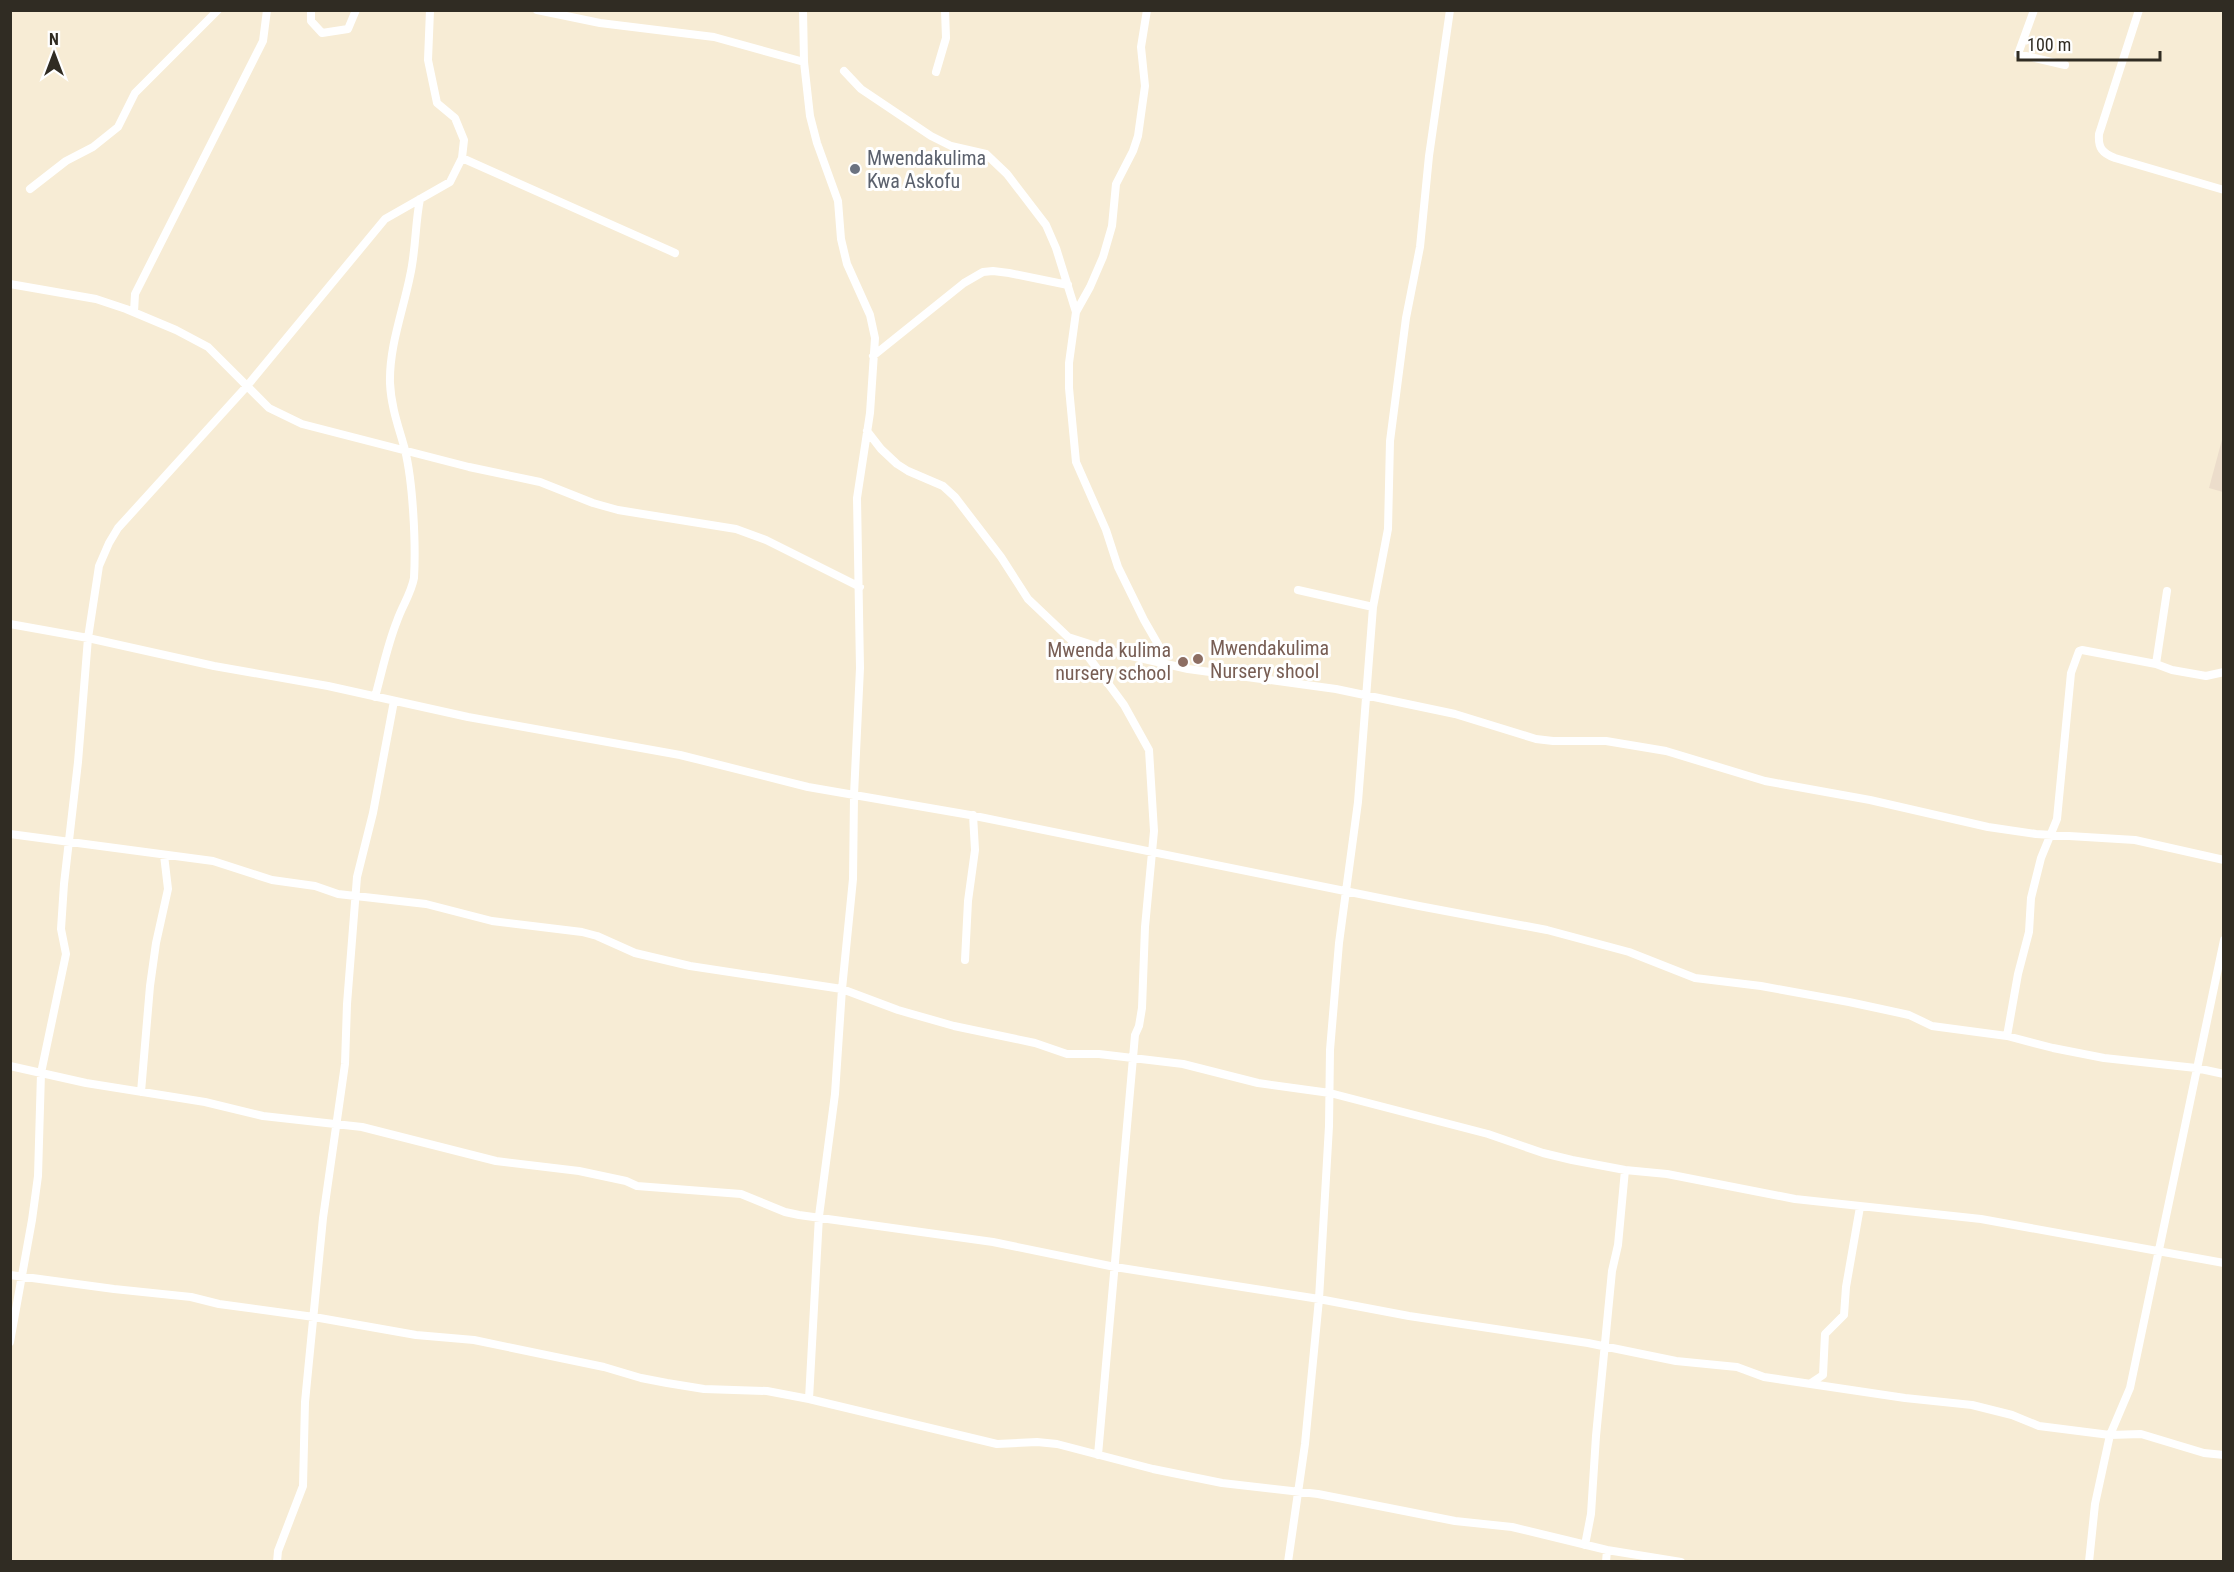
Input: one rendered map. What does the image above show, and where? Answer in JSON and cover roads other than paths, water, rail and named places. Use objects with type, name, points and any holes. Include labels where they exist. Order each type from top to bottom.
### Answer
[{"type":"street","points":[[30,189],[66,161],[93,147],[118,127],[135,93],[218,10]]},
{"type":"street","points":[[134,312],[135,294],[263,40],[267,10]]},
{"type":"street","points":[[310,10],[311,21],[322,33],[348,29],[356,10]]},
{"type":"street","points":[[10,1342],[38,1176],[41,1073],[66,954],[61,929],[68,843],[78,762],[88,638],[99,566],[118,528],[247,386],[385,219],[450,182],[462,158],[464,140],[455,118],[437,103],[428,60],[430,10]]},
{"type":"street","points":[[537,10],[600,24],[714,37],[804,62]]},
{"type":"street","points":[[803,10],[804,62],[810,116],[838,201],[841,239],[847,264],[874,326],[867,431],[857,498],[860,668],[853,879],[835,1094],[819,1216],[809,1398]]},
{"type":"street","points":[[936,72],[946,38],[945,10]]},
{"type":"street","points":[[1147,10],[1141,47],[1145,86],[1138,136],[1116,184],[1112,226],[1103,257],[1076,312],[1069,363],[1069,388],[1076,462],[1106,530],[1118,567],[1163,653],[1159,663]]},
{"type":"street","points":[[1288,1562],[1306,1434],[1319,1299],[1330,1093],[1330,1050],[1340,943],[1358,802],[1373,607],[1388,529],[1390,441],[1406,318],[1420,247],[1429,156],[1450,10]]},
{"type":"street","points":[[2034,10],[2018,54],[2066,64]]},
{"type":"street","points":[[2139,10],[2099,134],[2100,147],[2104,153],[2115,158],[2223,190]]},
{"type":"street","points":[[844,71],[868,95],[931,136],[951,146],[986,154],[995,161],[1046,225],[1056,248],[1076,312]]},
{"type":"street","points":[[462,158],[675,253]]},
{"type":"street","points":[[375,697],[390,640],[412,590],[414,578],[410,491],[405,451],[396,427],[390,382],[394,346],[414,255],[415,222],[420,199]]},
{"type":"street","points":[[873,356],[964,283],[983,272],[993,270],[1068,285]]},
{"type":"street","points":[[10,284],[96,299],[134,312],[208,347],[268,408],[303,424],[469,467],[540,482],[593,503],[618,510],[736,529],[766,540],[860,587]]},
{"type":"street","points":[[867,431],[897,464],[943,486],[955,497],[1001,557],[1028,599],[1087,655],[1124,705],[1149,750],[1154,831],[1145,927],[1142,1008],[1135,1035],[1098,1455]]},
{"type":"street","points":[[1298,590],[1373,607]]},
{"type":"street","points":[[2156,664],[2167,591]]},
{"type":"street","points":[[10,624],[88,638],[214,666],[680,755],[808,787],[973,815],[1547,930],[1604,944],[1695,978],[1761,986],[1839,1000],[1909,1015],[1932,1026],[2007,1036],[2104,1058],[2196,1068],[2223,1074]]},
{"type":"street","points":[[1068,637],[1159,663],[1227,676],[1336,689],[1455,714],[1536,739],[1606,741],[1666,751],[1765,781],[1870,800],[1988,828],[2049,835],[2135,840],[2223,860]]},
{"type":"street","points":[[2007,1036],[2018,974],[2029,932],[2031,898],[2041,858],[2057,819],[2071,673],[2077,654],[2082,650],[2206,676],[2223,672]]},
{"type":"street","points":[[277,1562],[278,1551],[303,1486],[305,1402],[335,1125],[347,1044],[347,1004],[357,877],[373,813],[394,701]]},
{"type":"street","points":[[965,960],[968,901],[975,850],[973,815]]},
{"type":"street","points":[[10,834],[213,861],[272,880],[308,885],[356,897],[426,904],[492,921],[582,932],[597,936],[635,953],[690,966],[842,989],[898,1010],[954,1026],[1035,1043],[1060,1052],[1183,1064],[1258,1083],[1330,1093],[1488,1134],[1542,1153],[1625,1170],[1667,1174],[1795,1199],[1960,1215],[2223,1263]]},
{"type":"street","points":[[141,1092],[144,1033],[168,889],[164,855]]},
{"type":"street","points":[[2089,1562],[2095,1504],[2110,1435],[2130,1388],[2223,940]]},
{"type":"street","points":[[10,1066],[215,1104],[263,1116],[375,1130],[496,1161],[579,1171],[626,1181],[637,1186],[741,1194],[785,1212],[1024,1247],[1114,1267],[1319,1299],[1410,1317],[1605,1347],[1676,1361],[1737,1367],[1758,1375],[1905,1398],[1972,1405],[2012,1415],[2039,1426],[2110,1435],[2140,1434],[2204,1453],[2223,1455]]},
{"type":"street","points":[[1585,1545],[1591,1514],[1596,1436],[1625,1170]]},
{"type":"street","points":[[1811,1383],[1823,1376],[1825,1334],[1844,1315],[1846,1287],[1860,1207]]},
{"type":"street","points":[[10,1275],[190,1297],[219,1304],[314,1317],[416,1335],[474,1340],[686,1386],[704,1389],[766,1391],[809,1398],[997,1444],[1037,1442],[1057,1444],[1230,1485],[1297,1491],[1455,1521],[1512,1527],[1607,1550],[1681,1562]]},
{"type":"street","points":[[1606,1562],[1607,1550]]},
{"type":"place","name":"Mwendakulima Kwa Askofu","points":[[855,169]]},
{"type":"place","name":"Mwendakulima Nursery shool","points":[[1198,659]]},
{"type":"place","name":"Mwenda kulima nursery school","points":[[1183,662]]}]
